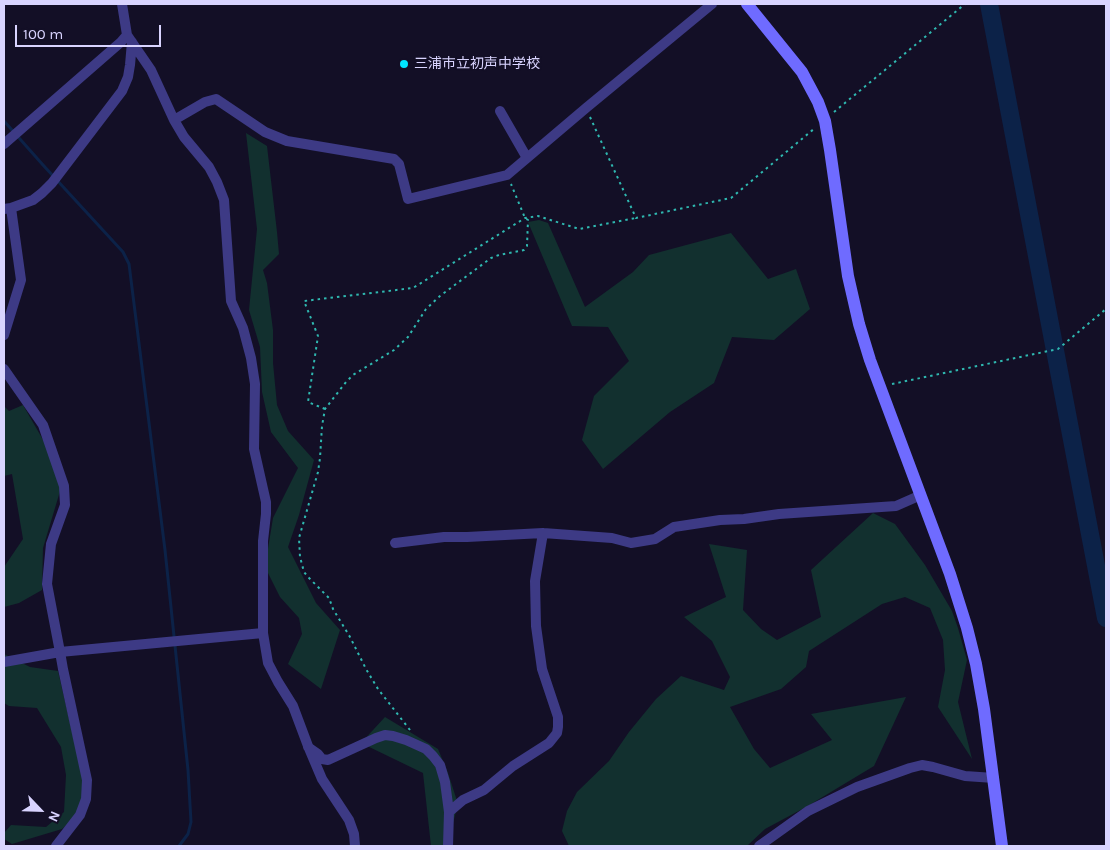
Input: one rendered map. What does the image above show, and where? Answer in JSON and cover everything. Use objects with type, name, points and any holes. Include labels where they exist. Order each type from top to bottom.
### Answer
[{"type":"street","points":[[4,334],[21,280],[7,208],[33,200],[52,183],[122,91],[128,77],[130,65],[130,38],[122,4]]},
{"type":"street","points":[[174,120],[205,102],[216,98],[265,132],[287,141],[394,159],[399,164],[408,199],[508,175],[712,4]]},
{"type":"street","points":[[747,4],[802,72],[818,102],[824,121],[848,276],[859,324],[870,360],[950,574],[976,664],[994,778],[1002,846]]},
{"type":"street","points":[[130,38],[151,70],[184,137],[209,167],[224,200],[231,302],[243,328],[251,358],[255,384],[254,450],[266,502],[263,541],[263,633],[268,663],[293,706],[322,779],[349,820],[354,834],[355,846]]},
{"type":"street","points":[[4,144],[122,42],[130,38]]},
{"type":"street","points":[[500,110],[527,158]]},
{"type":"street","points":[[4,369],[43,425],[64,486],[66,505],[52,544],[47,584],[87,780],[86,799],[80,815],[56,846]]},
{"type":"street","points":[[395,543],[444,537],[543,533],[612,538],[631,543],[655,539],[674,527],[779,514],[896,506],[921,495]]},
{"type":"street","points":[[449,812],[464,800],[484,790],[513,766],[548,743],[556,733],[558,718],[542,669],[536,626],[535,581],[543,533]]},
{"type":"street","points":[[4,662],[60,652],[263,633]]},
{"type":"street","points":[[308,746],[325,760],[385,735],[406,740],[423,747],[440,765],[445,782],[449,812],[448,846]]},
{"type":"street","points":[[759,846],[808,811],[858,787],[910,768],[922,765],[965,776],[994,778]]},
{"type":"path","points":[[325,410],[308,402],[318,336],[304,301],[413,288],[525,218],[538,216],[579,230],[731,198],[965,4]]},
{"type":"path","points":[[586,108],[636,218]]},
{"type":"path","points":[[423,747],[378,688],[366,669],[333,609],[329,598],[304,572],[300,557],[299,538],[318,472],[325,410],[346,382],[353,375],[394,350],[408,337],[426,309],[440,296],[491,258],[524,250],[527,246],[528,220],[525,218],[508,175]]},
{"type":"path","points":[[880,387],[1058,349],[1106,309]]},
{"type":"green space","points":[[246,133],[267,146],[277,232],[279,254],[263,270],[267,283],[273,330],[273,363],[277,405],[288,431],[314,460],[288,547],[316,603],[340,630],[321,689],[288,664],[302,634],[299,618],[280,597],[265,567],[273,518],[298,468],[271,432],[262,392],[260,347],[249,310],[257,229]]},
{"type":"green space","points":[[539,220],[548,223],[585,307],[633,272],[649,255],[731,233],[768,279],[796,269],[810,309],[774,340],[732,337],[714,383],[670,412],[603,469],[582,440],[594,396],[629,361],[608,327],[572,326],[528,222]]},
{"type":"green space","points":[[23,405],[46,445],[61,488],[43,548],[42,590],[19,603],[4,607],[4,567],[23,539],[12,474],[4,476],[4,406],[9,411]]},
{"type":"green space","points":[[873,513],[895,524],[925,565],[952,611],[967,660],[958,702],[972,759],[938,707],[945,670],[943,640],[930,608],[905,597],[882,604],[809,651],[806,667],[781,689],[730,707],[754,749],[770,768],[832,740],[811,714],[906,697],[874,766],[765,829],[747,846],[569,846],[562,831],[567,811],[577,792],[609,761],[629,732],[656,699],[681,676],[724,690],[730,677],[712,641],[684,617],[726,597],[709,544],[747,550],[743,610],[761,629],[777,640],[821,617],[811,570]]},
{"type":"green space","points":[[4,654],[30,667],[58,671],[83,779],[82,800],[77,816],[62,829],[12,844],[4,839],[4,833],[11,825],[46,827],[64,812],[66,775],[61,747],[37,708],[9,706],[4,703]]},
{"type":"green space","points":[[385,717],[438,749],[458,804],[447,846],[431,846],[423,773],[361,743]]},
{"type":"waterway","points":[[989,4],[1106,618]]},
{"type":"waterway","points":[[4,121],[123,252],[129,264],[165,550],[188,770],[191,822],[188,834],[179,846]]},
{"type":"place","name":"三浦市立初声中学校","points":[[404,64]]}]
